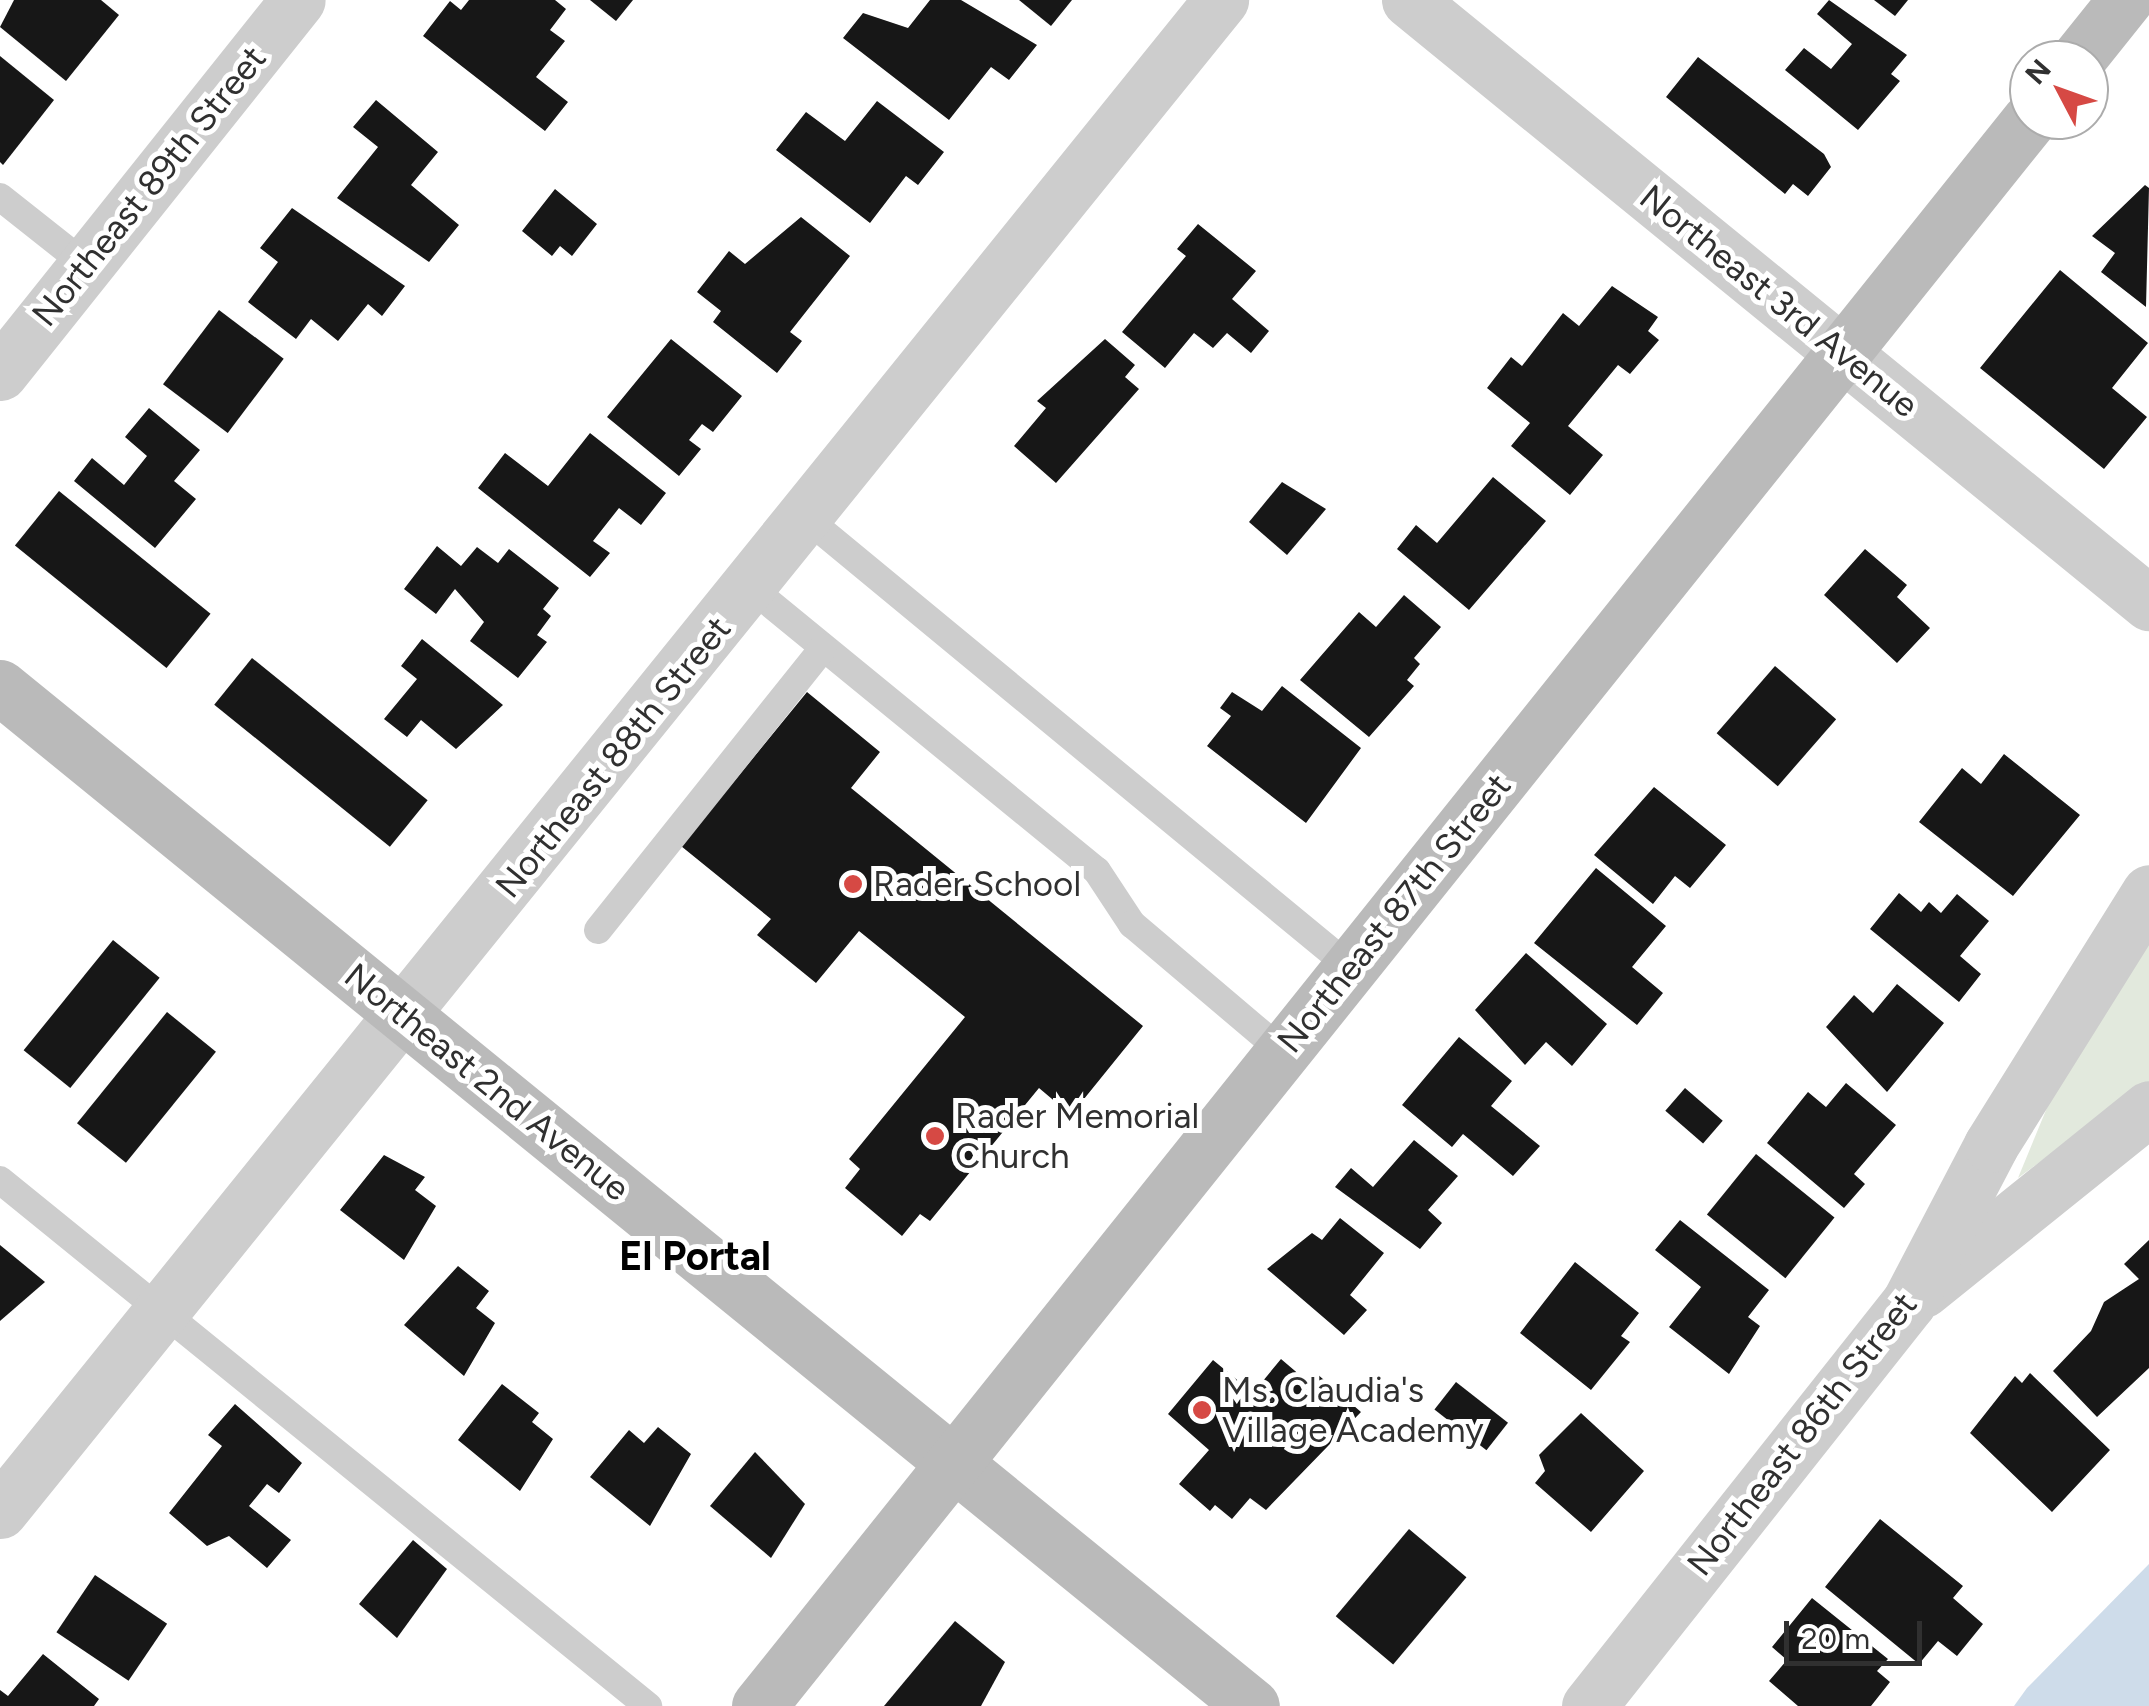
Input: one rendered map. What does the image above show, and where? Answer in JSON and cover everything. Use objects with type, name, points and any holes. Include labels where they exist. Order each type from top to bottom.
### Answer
[{"type":"street","name":"Northeast 89th Street","points":[[0,372],[298,0]]},
{"type":"street","name":"Northeast 88th Street","points":[[0,1511],[1221,0]]},
{"type":"street","name":"Northeast 3rd Avenue","points":[[1410,0],[2149,603]]},
{"type":"street","points":[[2093,40],[2125,0]]},
{"type":"street","name":"Northeast 87th Street","points":[[759,1706],[2013,140]]},
{"type":"street","name":"Northeast 2nd Avenue","points":[[0,687],[1252,1706]]},
{"type":"street","name":"Northeast 86th Street","points":[[1589,1706],[1909,1302],[1991,1145],[2149,892]]},
{"type":"street","points":[[1909,1302],[2149,1108]]},
{"type":"lane","points":[[0,197],[86,265]]},
{"type":"lane","points":[[806,518],[1350,967]]},
{"type":"lane","points":[[750,587],[1096,871],[1132,924],[1282,1051]]},
{"type":"lane","points":[[598,930],[823,648]]},
{"type":"lane","points":[[0,1180],[648,1706]]},
{"type":"shaded area","points":[[2149,923],[2149,1082],[2018,1178],[2082,1023]]},
{"type":"water","points":[[2149,1564],[2149,1706],[2014,1706],[2027,1688]]},
{"type":"building","points":[[14,0],[101,0],[119,15],[66,81],[0,27]]},
{"type":"building","points":[[469,0],[555,0],[566,9],[550,30],[565,41],[536,77],[568,102],[545,131],[423,36],[450,1],[461,10]]},
{"type":"building","points":[[590,0],[633,0],[616,21]]},
{"type":"building","points":[[930,0],[961,0],[1037,45],[1009,80],[991,67],[949,120],[843,38],[863,13],[908,28]]},
{"type":"building","points":[[1019,0],[1072,0],[1051,26]]},
{"type":"building","points":[[1829,0],[1907,55],[1891,74],[1900,81],[1858,130],[1785,70],[1804,48],[1831,69],[1852,44],[1817,14]]},
{"type":"building","points":[[1874,0],[1908,0],[1895,16]]},
{"type":"building","points":[[0,56],[54,100],[3,165],[0,162]]},
{"type":"building","points":[[1698,57],[1824,154],[1831,167],[1808,196],[1793,184],[1785,194],[1666,97]]},
{"type":"building","points":[[376,100],[438,152],[411,185],[459,225],[429,262],[337,198],[378,147],[353,127]]},
{"type":"building","points":[[877,101],[944,152],[918,185],[906,176],[870,223],[776,150],[806,112],[845,141]]},
{"type":"building","points":[[2145,185],[2149,188],[2146,307],[2101,272],[2115,253],[2092,236]]},
{"type":"building","points":[[555,189],[597,224],[572,256],[560,246],[552,256],[522,231]]},
{"type":"building","points":[[292,208],[405,286],[382,316],[368,304],[338,341],[311,319],[296,339],[248,302],[278,262],[260,248]]},
{"type":"building","points":[[801,217],[850,256],[790,332],[802,341],[777,373],[713,322],[721,311],[697,292],[729,251],[745,264]]},
{"type":"building","points":[[1198,224],[1256,271],[1232,299],[1269,331],[1251,353],[1227,333],[1213,348],[1194,333],[1165,368],[1122,332],[1186,256],[1177,249]]},
{"type":"building","points":[[2060,270],[2148,343],[2112,388],[2147,417],[2104,469],[1980,368]]},
{"type":"building","points":[[1612,286],[1658,317],[1648,331],[1659,340],[1630,374],[1618,365],[1568,426],[1603,455],[1570,495],[1511,446],[1530,423],[1487,388],[1511,357],[1522,366],[1563,313],[1579,326]]},
{"type":"building","points":[[219,310],[284,359],[228,433],[163,384]]},
{"type":"building","points":[[671,339],[742,396],[713,432],[702,424],[689,440],[701,449],[679,476],[607,417]]},
{"type":"building","points":[[1105,339],[1135,365],[1125,377],[1139,389],[1056,483],[1014,446],[1046,408],[1037,401]]},
{"type":"building","points":[[149,408],[200,450],[174,481],[196,499],[155,548],[74,481],[92,458],[124,485],[147,456],[125,437]]},
{"type":"building","points":[[590,433],[666,493],[641,525],[619,508],[593,541],[610,553],[590,577],[478,488],[505,453],[548,486]]},
{"type":"building","points":[[1493,477],[1546,521],[1469,610],[1397,549],[1416,525],[1437,543]]},
{"type":"building","points":[[1282,482],[1326,509],[1287,555],[1249,522]]},
{"type":"building","points":[[59,491],[211,614],[166,668],[15,545]]},
{"type":"building","points":[[437,546],[461,566],[477,547],[498,563],[509,549],[559,588],[543,609],[551,616],[537,635],[547,642],[518,678],[470,641],[484,622],[455,589],[436,614],[404,589]]},
{"type":"building","points":[[1865,549],[1907,585],[1897,597],[1930,628],[1897,663],[1824,595]]},
{"type":"building","points":[[1404,595],[1441,627],[1414,658],[1420,664],[1407,680],[1414,686],[1369,737],[1300,680],[1359,612],[1376,627]]},
{"type":"building","points":[[422,639],[503,705],[456,749],[421,720],[407,737],[384,719],[417,679],[401,666]]},
{"type":"building","points":[[252,658],[428,800],[390,847],[214,705]]},
{"type":"building","points":[[1775,666],[1836,719],[1778,786],[1717,733]]},
{"type":"building","points":[[1282,686],[1361,748],[1306,823],[1207,746],[1231,716],[1220,708],[1232,692],[1262,711]]},
{"type":"building","points":[[807,692],[880,752],[851,788],[1143,1026],[1071,1115],[1039,1088],[930,1221],[920,1214],[902,1236],[845,1188],[860,1169],[849,1159],[965,1017],[859,931],[816,983],[757,935],[771,919],[681,846]]},
{"type":"building","points":[[2004,754],[2080,815],[2013,896],[1919,822],[1962,768],[1981,784]]},
{"type":"building","points":[[1654,787],[1726,845],[1690,888],[1675,876],[1653,904],[1594,855]]},
{"type":"building","points":[[1596,868],[1666,926],[1632,967],[1663,993],[1637,1025],[1534,943]]},
{"type":"building","points":[[1899,893],[1921,912],[1929,902],[1941,913],[1957,894],[1989,921],[1960,956],[1981,974],[1959,1002],[1870,929]]},
{"type":"building","points":[[113,940],[160,978],[70,1088],[24,1050]]},
{"type":"building","points":[[1526,953],[1607,1024],[1572,1066],[1546,1042],[1525,1065],[1475,1010]]},
{"type":"building","points":[[1897,984],[1944,1023],[1887,1092],[1826,1027],[1854,995],[1873,1013]]},
{"type":"building","points":[[167,1012],[216,1052],[126,1163],[77,1123]]},
{"type":"building","points":[[1459,1037],[1512,1081],[1491,1106],[1540,1146],[1513,1176],[1463,1134],[1452,1147],[1402,1105]]},
{"type":"building","points":[[1846,1083],[1896,1125],[1854,1174],[1865,1184],[1844,1208],[1767,1143],[1808,1092],[1826,1107]]},
{"type":"building","points":[[1685,1088],[1723,1121],[1703,1143],[1665,1111]]},
{"type":"building","points":[[1414,1140],[1458,1176],[1428,1210],[1442,1223],[1420,1249],[1335,1187],[1351,1168],[1373,1187]]},
{"type":"building","points":[[1756,1154],[1834,1218],[1785,1278],[1707,1215]]},
{"type":"building","points":[[384,1155],[425,1177],[415,1190],[436,1206],[404,1260],[340,1210]]},
{"type":"building","points":[[1340,1218],[1384,1253],[1350,1295],[1367,1310],[1344,1335],[1267,1269],[1312,1233],[1322,1240]]},
{"type":"building","points":[[1680,1220],[1769,1290],[1748,1317],[1760,1326],[1729,1374],[1669,1327],[1701,1287],[1655,1250]]},
{"type":"building","points":[[2149,1240],[2149,1368],[2097,1417],[2053,1371],[2091,1331],[2104,1302],[2139,1279],[2124,1264]]},
{"type":"building","points":[[0,1245],[45,1282],[0,1321]]},
{"type":"building","points":[[1575,1262],[1639,1313],[1621,1336],[1630,1342],[1591,1390],[1520,1333]]},
{"type":"building","points":[[458,1266],[489,1291],[476,1308],[495,1323],[464,1376],[404,1325]]},
{"type":"building","points":[[1281,1359],[1308,1382],[1316,1373],[1361,1412],[1266,1510],[1250,1498],[1232,1519],[1215,1505],[1210,1511],[1179,1484],[1209,1450],[1168,1414],[1213,1360],[1253,1393]]},
{"type":"building","points":[[2030,1373],[2110,1450],[2052,1512],[1970,1433],[2015,1376],[2022,1383]]},
{"type":"building","points":[[1456,1382],[1508,1423],[1486,1450],[1434,1410]]},
{"type":"building","points":[[502,1384],[539,1413],[532,1422],[553,1439],[520,1491],[458,1440]]},
{"type":"building","points":[[235,1404],[302,1463],[279,1493],[267,1484],[249,1506],[291,1540],[267,1568],[229,1536],[207,1546],[169,1513],[222,1446],[208,1435]]},
{"type":"building","points":[[1581,1413],[1644,1471],[1591,1532],[1535,1483],[1545,1471],[1539,1455]]},
{"type":"building","points":[[658,1427],[691,1454],[650,1526],[590,1477],[629,1430],[644,1443]]},
{"type":"building","points":[[755,1452],[805,1504],[771,1558],[710,1506]]},
{"type":"building","points":[[1880,1519],[1963,1586],[1953,1598],[1983,1624],[1957,1656],[1938,1641],[1919,1664],[1825,1587]]},
{"type":"building","points":[[1409,1529],[1466,1577],[1393,1665],[1336,1616]]},
{"type":"building","points":[[413,1540],[447,1569],[397,1638],[359,1604]]},
{"type":"building","points":[[95,1575],[167,1624],[129,1681],[56,1632]]},
{"type":"building","points":[[1812,1598],[1888,1659],[1877,1671],[1890,1682],[1871,1706],[1798,1706],[1769,1681],[1787,1660],[1772,1647]]},
{"type":"building","points":[[955,1621],[1005,1662],[981,1706],[884,1706]]},
{"type":"building","points":[[43,1654],[99,1699],[94,1706],[0,1706],[0,1690],[8,1696]]},
{"type":"place","name":"Rader School","points":[[853,884]]},
{"type":"place","name":"Rader Memorial Church","points":[[935,1136]]},
{"type":"place","name":"Ms. Claudia's Village Academy","points":[[1202,1410]]},
{"type":"district","name":"El Portal","points":[[695,1256]]}]
